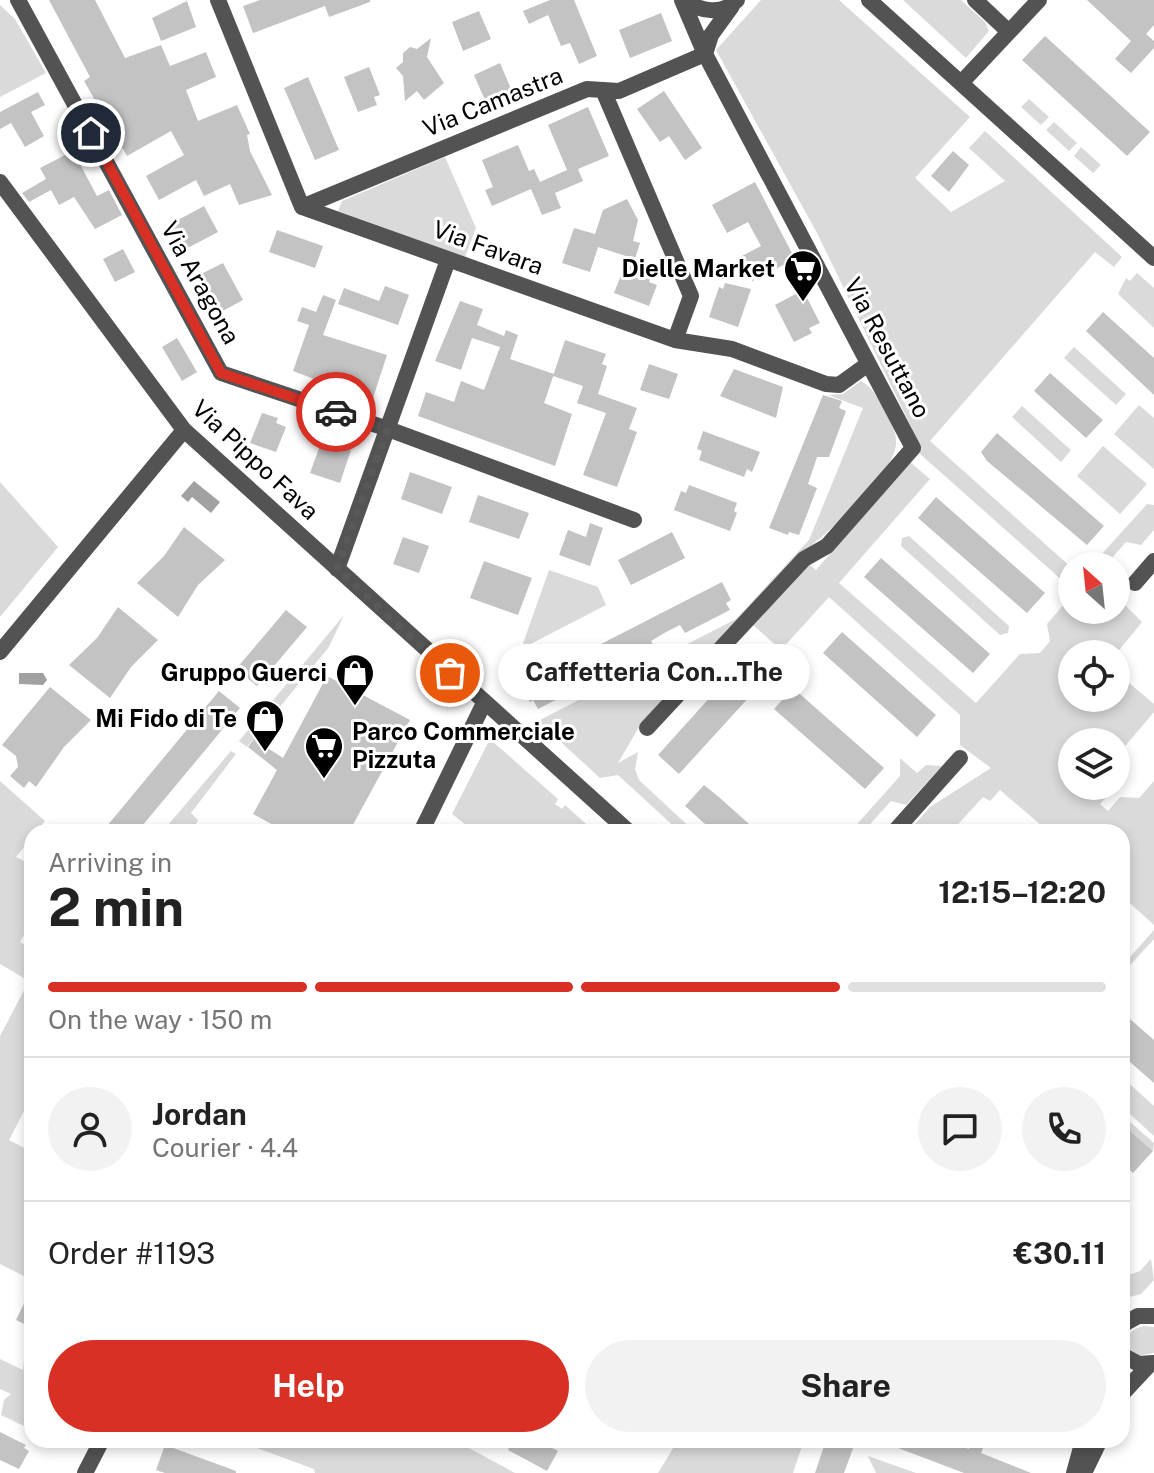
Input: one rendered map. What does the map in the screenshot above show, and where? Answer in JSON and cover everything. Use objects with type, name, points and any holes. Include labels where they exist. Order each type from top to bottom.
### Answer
[{"type":"street","name":"Via Aragona","points":[[18,0],[221,373],[388,429],[634,520]]},
{"type":"street","points":[[218,0],[302,207]]},
{"type":"street","points":[[683,0],[707,10],[735,3]]},
{"type":"street","name":"Via Resuttano","points":[[647,728],[804,559],[827,546],[913,448],[705,54],[683,0]]},
{"type":"street","points":[[975,0],[1009,32]]},
{"type":"street","points":[[961,83],[1039,0]]},
{"type":"street","points":[[705,54],[711,35],[735,3]]},
{"type":"street","points":[[874,5],[1152,252]]},
{"type":"street","name":"Via Camastra","points":[[302,207],[587,89],[619,91],[705,54]]},
{"type":"street","points":[[603,90],[691,296],[675,340]]},
{"type":"street","name":"Via Pippo Fava","points":[[0,182],[184,430],[620,824]]},
{"type":"street","name":"Via Favara","points":[[302,207],[675,340],[732,349],[826,384],[839,385],[868,364]]},
{"type":"street","points":[[337,569],[448,260]]},
{"type":"street","points":[[0,652],[184,430]]},
{"type":"street","points":[[1135,583],[1154,561]]},
{"type":"street","points":[[425,824],[484,703]]},
{"type":"street","points":[[901,824],[960,758]]},
{"type":"street","points":[[1130,1361],[1152,1363]]},
{"type":"street","points":[[1130,1386],[1152,1363]]},
{"type":"street","points":[[85,1473],[98,1448]]},
{"type":"street","points":[[1074,1473],[1081,1448]]},
{"type":"street","points":[[1084,1473],[1096,1448]]},
{"type":"shaded area","points":[[761,0],[839,0],[970,117],[915,178],[951,212],[1005,181],[969,148],[985,131],[1122,257],[1114,267],[1095,252],[930,441],[1058,555],[1058,577],[919,453],[922,449],[817,233],[716,50]]},
{"type":"shaded area","points":[[903,0],[961,0],[985,22],[989,31],[966,58]]},
{"type":"shaded area","points":[[0,5],[15,19],[46,73],[0,97]]},
{"type":"shaded area","points":[[1029,99],[1049,117],[1041,125],[1021,107]]},
{"type":"shaded area","points":[[1054,122],[1077,143],[1069,151],[1046,130]]},
{"type":"shaded area","points":[[1081,147],[1101,165],[1093,173],[1074,156]]},
{"type":"shaded area","points":[[445,157],[476,228],[465,257],[338,211],[342,201]]},
{"type":"shaded area","points":[[1137,273],[1154,288],[1154,328],[1118,294],[1126,278],[1130,281]]},
{"type":"shaded area","points":[[1074,347],[1126,394],[1116,405],[1064,358]]},
{"type":"shaded area","points":[[861,381],[877,397],[890,421],[896,443],[884,472],[856,505],[797,557],[639,727],[618,763],[638,752],[635,769],[639,780],[686,824],[671,824],[618,775],[600,778],[538,721],[736,619],[809,540],[863,408],[828,395],[843,394]]},
{"type":"shaded area","points":[[1139,405],[1154,418],[1154,469],[1114,434]]},
{"type":"shaded area","points":[[1022,406],[1071,450],[1061,462],[1012,417]]},
{"type":"shaded area","points":[[1103,446],[1147,484],[1120,514],[1077,476]]},
{"type":"shaded area","points":[[910,462],[930,479],[839,583],[976,703],[1020,654],[1040,653],[1050,641],[1047,624],[1058,611],[1058,624],[1130,624],[1130,610],[1142,622],[1127,640],[1058,640],[1058,712],[1130,712],[1130,684],[1154,704],[1154,712],[1130,740],[1130,728],[1058,728],[1058,800],[1104,800],[1100,804],[1108,811],[1117,800],[1139,798],[1154,781],[1154,925],[1130,903],[1130,824],[1040,824],[1000,790],[990,801],[983,797],[958,824],[915,824],[930,807],[991,768],[960,745],[960,715],[829,597],[781,650],[753,625],[809,564],[816,570]]},
{"type":"shaded area","points":[[194,481],[220,502],[211,513],[192,497],[188,502],[181,496]]},
{"type":"shaded area","points":[[0,482],[58,547],[0,617]]},
{"type":"shaded area","points":[[1147,504],[1154,505],[1154,530],[1141,545],[1126,542],[1117,552],[1104,552]]},
{"type":"shaded area","points":[[909,536],[1009,626],[1008,633],[1000,635],[901,546],[902,538]]},
{"type":"shaded area","points":[[549,570],[598,587],[606,605],[521,649]]},
{"type":"shaded area","points":[[344,615],[329,647],[247,747],[239,741]]},
{"type":"shaded area","points":[[19,673],[43,673],[47,680],[43,685],[19,684]]},
{"type":"shaded area","points":[[492,741],[558,799],[555,804],[562,809],[565,805],[586,824],[465,824],[452,814],[488,743]]},
{"type":"shaded area","points":[[231,751],[236,754],[191,813],[198,820],[196,824],[169,824]]},
{"type":"shaded area","points":[[900,758],[917,773],[926,765],[942,766],[906,805],[891,801],[870,824],[857,824],[900,776]]},
{"type":"shaded area","points":[[0,781],[45,821],[43,824],[24,824],[24,847],[16,857],[24,861],[24,935],[20,942],[24,944],[24,978],[0,964]]},
{"type":"shaded area","points":[[1154,930],[1154,939],[1130,965],[1130,957]]},
{"type":"shaded area","points":[[24,990],[24,1111],[9,1140],[24,1148],[24,1276],[0,1264],[0,1036]]},
{"type":"shaded area","points":[[1130,1084],[1154,1106],[1154,1136],[1130,1114]]},
{"type":"shaded area","points":[[1130,1122],[1154,1143],[1153,1151],[1130,1131]]},
{"type":"shaded area","points":[[1151,1259],[1154,1280],[1141,1294],[1130,1297],[1130,1274],[1140,1271]]},
{"type":"shaded area","points":[[1154,1327],[1154,1353],[1137,1356],[1130,1350],[1130,1334],[1134,1330]]},
{"type":"shaded area","points":[[0,1359],[23,1370],[24,1360],[24,1426],[1,1415],[4,1400],[11,1394],[0,1389]]},
{"type":"shaded area","points":[[257,1448],[469,1448],[515,1473],[315,1473],[314,1469]]},
{"type":"shaded area","points":[[673,1448],[801,1448],[793,1473],[658,1473]]},
{"type":"shaded area","points":[[868,1456],[916,1473],[876,1473]]},
{"type":"building","points":[[49,0],[95,0],[125,58],[161,45],[170,66],[206,52],[216,77],[186,90],[198,121],[237,105],[250,134],[247,135],[250,151],[272,195],[239,205],[230,184],[204,196],[196,180],[159,200],[146,176],[184,155],[171,131],[127,156],[84,81],[90,77]]},
{"type":"building","points":[[260,0],[370,2],[329,17],[325,6],[253,33],[243,6]]},
{"type":"building","points":[[550,0],[574,0],[597,56],[579,64],[570,43],[561,46],[548,15],[529,24],[523,11]]},
{"type":"building","points":[[1087,0],[1154,0],[1154,25],[1146,34],[1154,41],[1154,48],[1131,73],[1115,59],[1131,41]]},
{"type":"building","points":[[187,1],[196,27],[161,41],[152,18]]},
{"type":"building","points":[[479,11],[491,39],[463,51],[452,22]]},
{"type":"building","points":[[661,13],[672,41],[630,58],[619,30]]},
{"type":"building","points":[[1045,36],[1150,132],[1127,156],[1022,60]]},
{"type":"building","points":[[431,38],[427,57],[444,83],[424,100],[417,91],[405,101],[403,76],[396,68],[403,62],[403,53],[410,47],[417,49]]},
{"type":"building","points":[[500,63],[514,96],[488,107],[474,75]]},
{"type":"building","points":[[369,67],[380,95],[374,97],[377,105],[358,112],[344,77]]},
{"type":"building","points":[[308,77],[339,150],[315,160],[284,88]]},
{"type":"building","points":[[664,91],[702,148],[685,160],[669,136],[660,142],[637,109]]},
{"type":"building","points":[[38,92],[45,105],[31,112],[44,136],[25,147],[11,123],[0,129],[0,112]]},
{"type":"building","points":[[588,107],[609,156],[578,169],[583,181],[555,193],[561,208],[542,215],[531,189],[492,206],[485,190],[493,187],[482,160],[518,145],[529,171],[534,169],[540,182],[567,170],[548,125]]},
{"type":"building","points":[[73,151],[97,196],[109,190],[122,215],[95,229],[74,197],[59,205],[51,190],[29,202],[22,193],[46,179],[40,168]]},
{"type":"building","points":[[953,151],[969,165],[949,192],[931,176]]},
{"type":"building","points":[[755,182],[795,259],[760,277],[757,271],[753,282],[740,257],[761,246],[748,222],[727,233],[712,205]]},
{"type":"building","points":[[627,199],[638,220],[633,241],[640,243],[635,259],[598,247],[590,272],[562,263],[574,228],[595,234],[603,210]]},
{"type":"building","points":[[204,206],[218,232],[180,252],[167,226]]},
{"type":"building","points":[[277,230],[323,246],[315,268],[269,252]]},
{"type":"building","points":[[123,249],[135,272],[115,282],[103,259]]},
{"type":"building","points":[[627,260],[654,271],[649,282],[657,285],[649,306],[614,293]]},
{"type":"building","points":[[223,263],[243,300],[221,312],[201,274]]},
{"type":"building","points":[[725,283],[751,289],[738,327],[709,317],[719,287],[723,289]]},
{"type":"building","points":[[385,286],[409,295],[398,325],[338,304],[344,288],[379,301]]},
{"type":"building","points":[[803,290],[820,323],[809,328],[812,333],[794,342],[775,305]]},
{"type":"building","points":[[323,295],[336,300],[323,335],[387,355],[372,401],[293,371],[309,325],[297,321],[302,307],[316,312]]},
{"type":"building","points":[[460,301],[483,309],[477,325],[504,336],[506,330],[518,335],[510,359],[554,374],[544,403],[572,414],[555,466],[418,416],[426,392],[454,402],[461,381],[484,390],[500,347],[472,338],[461,370],[435,361]]},
{"type":"building","points":[[1103,312],[1154,358],[1154,395],[1086,331]]},
{"type":"building","points":[[177,338],[197,372],[182,381],[162,347]]},
{"type":"building","points":[[565,340],[606,354],[602,364],[607,366],[598,394],[637,408],[629,429],[637,432],[617,487],[583,475],[606,413],[577,403],[583,386],[553,376]]},
{"type":"building","points":[[649,364],[678,374],[669,399],[640,390]]},
{"type":"building","points":[[734,369],[783,387],[776,418],[720,396]]},
{"type":"building","points":[[1050,373],[1103,420],[1086,438],[1034,391]]},
{"type":"building","points":[[823,395],[842,401],[839,408],[846,411],[829,457],[817,457],[808,484],[817,488],[799,535],[789,532],[788,535],[769,528]]},
{"type":"building","points":[[262,413],[278,418],[276,423],[286,427],[276,452],[250,443]]},
{"type":"building","points":[[703,431],[760,452],[752,472],[747,469],[744,477],[699,460],[702,451],[697,449]]},
{"type":"building","points":[[997,433],[1104,526],[1087,545],[987,461],[981,452]]},
{"type":"building","points":[[322,440],[351,450],[340,483],[310,473]]},
{"type":"building","points":[[410,472],[452,487],[442,514],[401,499]]},
{"type":"building","points":[[689,485],[737,503],[734,511],[737,513],[730,531],[674,510],[681,491],[686,493]]},
{"type":"building","points":[[478,495],[529,513],[519,539],[469,522]]},
{"type":"building","points":[[936,497],[1045,593],[1027,613],[918,518]]},
{"type":"building","points":[[590,523],[603,528],[590,566],[559,555],[568,530],[586,537]]},
{"type":"building","points":[[184,527],[225,560],[198,585],[178,617],[137,583],[164,556]]},
{"type":"building","points":[[672,532],[685,558],[631,585],[618,560]]},
{"type":"building","points":[[403,537],[429,546],[419,573],[393,564]]},
{"type":"building","points":[[881,558],[990,654],[973,673],[864,577]]},
{"type":"building","points":[[484,561],[532,578],[518,615],[470,598]]},
{"type":"building","points":[[722,582],[731,600],[726,603],[730,610],[685,633],[680,625],[666,632],[651,641],[655,648],[610,672],[606,664],[579,678],[583,686],[538,709],[533,700],[530,702],[521,685]]},
{"type":"building","points":[[118,607],[158,640],[131,667],[110,698],[69,665],[97,638]]},
{"type":"building","points":[[286,610],[307,627],[257,686],[236,669]]},
{"type":"building","points":[[842,632],[936,715],[917,737],[823,653]]},
{"type":"building","points":[[740,664],[762,683],[679,774],[658,755]]},
{"type":"building","points":[[327,676],[410,720],[353,824],[271,824],[253,814],[277,770],[248,747],[254,739],[283,758]]},
{"type":"building","points":[[50,687],[91,720],[64,747],[36,787],[29,781],[24,788],[10,776],[18,767],[16,756],[2,745]]},
{"type":"building","points":[[793,688],[884,768],[865,789],[774,709]]},
{"type":"building","points":[[219,691],[240,708],[144,824],[109,824]]},
{"type":"building","points":[[704,785],[749,824],[705,824],[685,806]]},
{"type":"building","points":[[1130,1019],[1154,1040],[1154,1083],[1130,1062]]},
{"type":"building","points":[[1130,1131],[1153,1151],[1133,1173],[1130,1170]]},
{"type":"building","points":[[24,1304],[24,1324],[16,1320]]},
{"type":"building","points":[[0,1432],[24,1444],[29,1451],[19,1469],[0,1460]]},
{"type":"building","points":[[164,1448],[173,1448],[236,1473],[165,1473],[156,1470]]},
{"type":"building","points":[[552,1448],[558,1451],[547,1471],[508,1450]]},
{"type":"building","points":[[823,1448],[853,1448],[844,1473],[815,1473]]},
{"type":"building","points":[[898,1448],[983,1448],[981,1453],[1031,1473],[964,1473]]},
{"type":"way so far","points":[[336,412],[388,429],[337,569],[450,673]]},
{"type":"place","name":"Dielle Market","points":[[803,303]]},
{"type":"place","name":"Caffetteria Con...The","points":[[450,673]]},
{"type":"place","name":"Gruppo Guerci","points":[[355,707]]},
{"type":"place","name":"Mi Fido di Te","points":[[265,753]]},
{"type":"place","name":"Parco Commerciale Pizzuta","points":[[324,780]]},
{"type":"route","points":[[91,133],[221,373],[336,412]]}]
